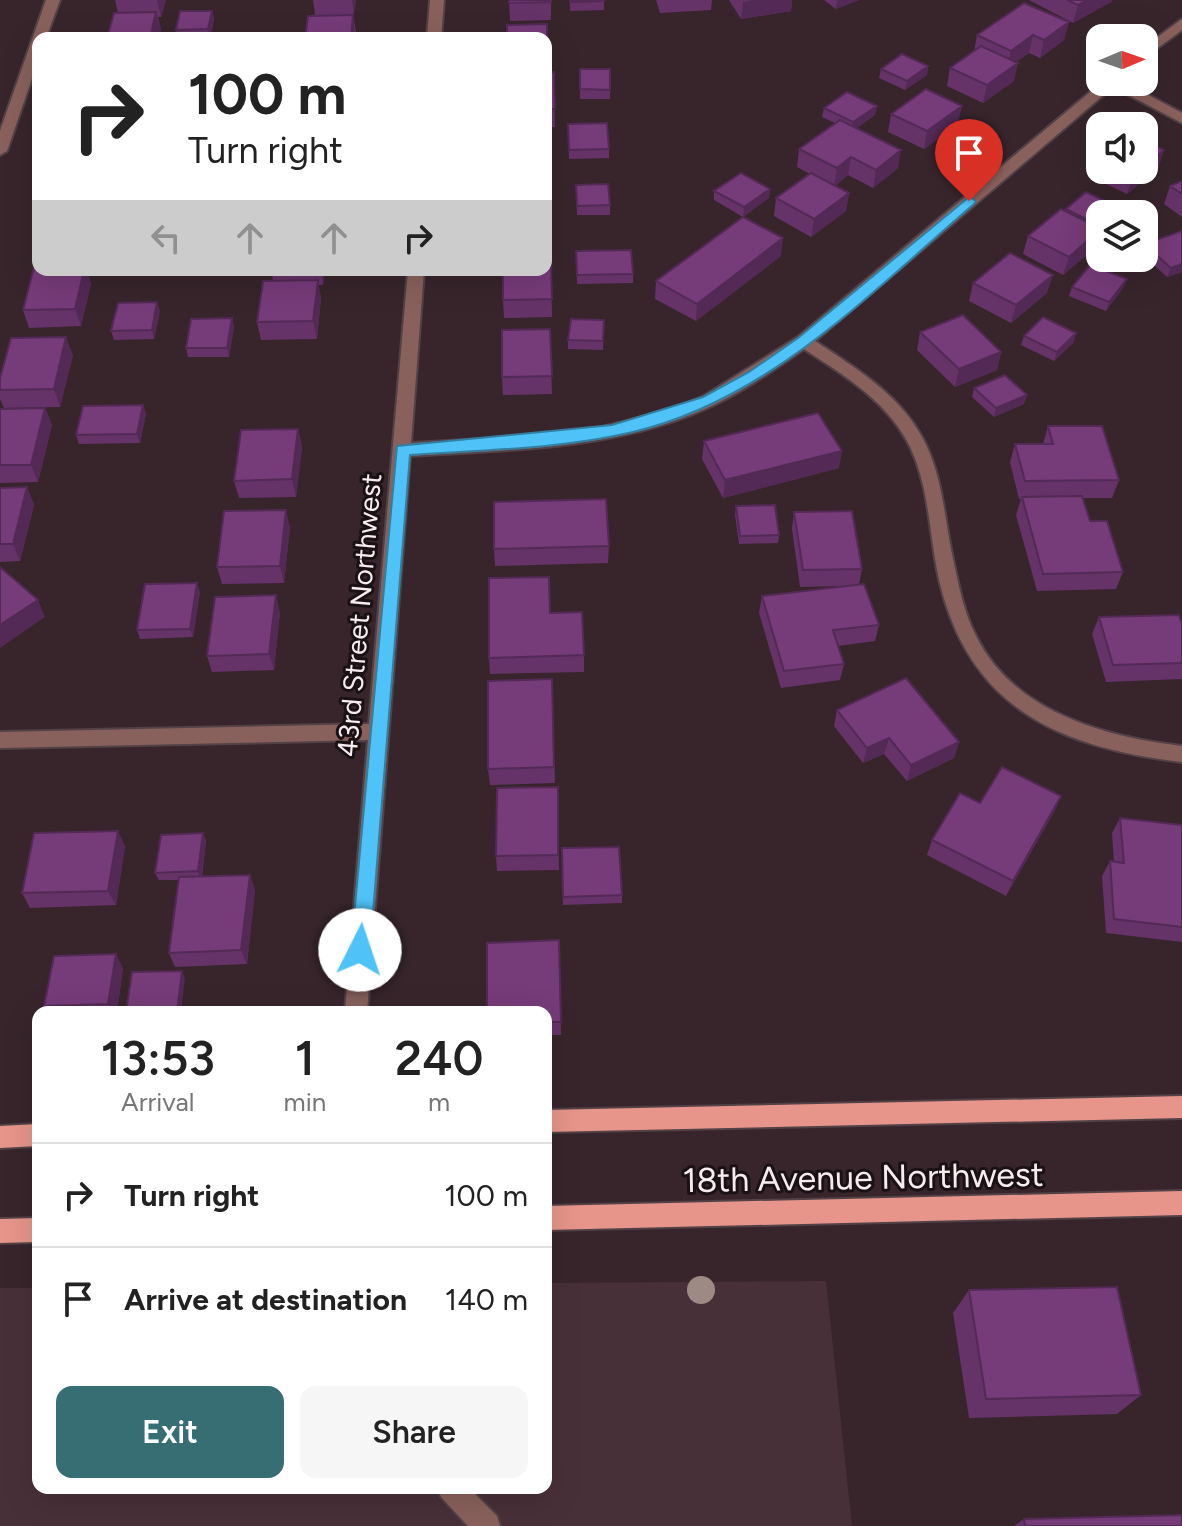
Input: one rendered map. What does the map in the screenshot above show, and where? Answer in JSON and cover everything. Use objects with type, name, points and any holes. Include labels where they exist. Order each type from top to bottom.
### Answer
[{"type":"main road","points":[[552,1121],[1182,1107]]},
{"type":"main road","points":[[0,1137],[32,1135]]},
{"type":"main road","name":"18th Avenue Northwest","points":[[552,1218],[1182,1203]]},
{"type":"main road","points":[[0,1231],[32,1230]]},
{"type":"street","points":[[42,32],[53,0]]},
{"type":"street","points":[[434,32],[437,0]]},
{"type":"street","points":[[1158,43],[1182,23]]},
{"type":"street","points":[[0,151],[32,60]]},
{"type":"street","points":[[402,450],[567,438],[634,426],[708,401],[804,341],[1095,96]]},
{"type":"street","points":[[1138,96],[1182,119]]},
{"type":"street","name":"43rd Street Northwest","points":[[356,1006],[416,276]]},
{"type":"street","points":[[804,341],[875,389],[895,408],[915,439],[926,472],[954,606],[982,661],[1022,700],[1072,729],[1113,743],[1182,754]]},
{"type":"street","points":[[0,740],[377,732]]},
{"type":"street","points":[[456,1494],[487,1526]]},
{"type":"shaded area","points":[[826,1281],[852,1526],[0,1526],[0,1288],[32,1288],[32,1494],[552,1494],[552,1283]]},
{"type":"building","points":[[509,0],[551,0],[551,2],[509,3]]},
{"type":"building","points":[[604,0],[604,1],[570,2]]},
{"type":"building","points":[[1067,0],[1087,0],[1078,5]]},
{"type":"building","points":[[1024,3],[1069,22],[1044,40],[1033,35],[1011,51],[977,35]]},
{"type":"building","points":[[180,11],[212,11],[208,29],[176,30]]},
{"type":"building","points":[[156,12],[151,32],[109,32],[114,13]]},
{"type":"building","points":[[353,15],[352,32],[306,32],[308,16]]},
{"type":"building","points":[[547,24],[547,32],[507,32],[507,25]]},
{"type":"building","points":[[981,46],[1018,63],[987,85],[950,68]]},
{"type":"building","points":[[902,54],[928,66],[907,81],[881,69]]},
{"type":"building","points":[[580,69],[610,69],[610,90],[580,89]]},
{"type":"building","points":[[554,72],[555,109],[552,109]]},
{"type":"building","points":[[926,89],[962,106],[927,131],[891,114]]},
{"type":"building","points":[[847,92],[877,106],[853,122],[824,108]]},
{"type":"building","points":[[840,120],[901,150],[876,170],[851,157],[837,168],[799,149]]},
{"type":"building","points":[[607,123],[609,149],[569,150],[568,124]]},
{"type":"building","points":[[741,173],[770,189],[744,207],[714,191]]},
{"type":"building","points":[[811,173],[849,193],[814,219],[776,198]]},
{"type":"building","points":[[1182,181],[1182,194],[1170,186]]},
{"type":"building","points":[[608,184],[610,205],[577,206],[576,185]]},
{"type":"building","points":[[1086,192],[1103,200],[1086,200],[1086,219],[1066,209]]},
{"type":"building","points":[[1061,209],[1086,221],[1086,242],[1069,257],[1028,236]]},
{"type":"building","points":[[743,217],[783,238],[697,304],[656,281]]},
{"type":"building","points":[[1182,231],[1182,264],[1171,268],[1158,256],[1158,239]]},
{"type":"building","points":[[631,250],[633,274],[577,275],[576,251]]},
{"type":"building","points":[[1010,253],[1053,275],[1016,305],[973,283]]},
{"type":"building","points":[[1086,270],[1108,272],[1127,279],[1109,302],[1072,287]]},
{"type":"building","points":[[32,275],[83,276],[75,309],[23,310]]},
{"type":"building","points":[[503,276],[551,276],[552,299],[503,300]]},
{"type":"building","points":[[318,280],[313,321],[257,322],[263,281]]},
{"type":"building","points":[[157,302],[152,330],[111,331],[118,303]]},
{"type":"building","points":[[963,315],[1001,352],[959,369],[920,332]]},
{"type":"building","points":[[1043,317],[1076,333],[1057,352],[1024,336]]},
{"type":"building","points":[[232,318],[227,348],[186,348],[191,319]]},
{"type":"building","points":[[571,319],[604,320],[603,341],[568,340]]},
{"type":"building","points":[[550,329],[552,376],[502,377],[502,330]]},
{"type":"building","points":[[66,337],[54,389],[0,390],[0,378],[11,338]]},
{"type":"building","points":[[1005,375],[1027,395],[996,408],[974,388]]},
{"type":"building","points":[[143,405],[137,434],[76,435],[83,406]]},
{"type":"building","points":[[45,408],[31,465],[0,465],[0,409]]},
{"type":"building","points":[[818,413],[842,451],[725,480],[704,441]]},
{"type":"building","points":[[1048,426],[1102,426],[1119,480],[1025,481],[1015,444],[1053,444]]},
{"type":"building","points":[[298,429],[292,479],[234,481],[241,430]]},
{"type":"building","points":[[27,487],[13,544],[0,544],[0,488]]},
{"type":"building","points":[[1082,496],[1090,521],[1107,521],[1123,572],[1043,574],[1022,497]]},
{"type":"building","points":[[606,499],[609,546],[494,549],[494,502]]},
{"type":"building","points":[[775,505],[779,535],[740,536],[736,506]]},
{"type":"building","points":[[286,510],[280,566],[217,567],[224,511]]},
{"type":"building","points":[[852,511],[862,569],[803,570],[794,512]]},
{"type":"building","points":[[0,567],[38,600],[0,625]]},
{"type":"building","points":[[549,577],[550,613],[582,612],[584,655],[489,658],[489,578]]},
{"type":"building","points":[[197,583],[190,629],[137,630],[145,584]]},
{"type":"building","points":[[864,584],[879,625],[833,630],[844,664],[784,671],[762,596]]},
{"type":"building","points":[[276,595],[269,654],[207,656],[215,597]]},
{"type":"building","points":[[1179,615],[1182,624],[1182,663],[1113,665],[1099,617]]},
{"type":"building","points":[[906,678],[959,742],[911,765],[889,738],[867,748],[837,710]]},
{"type":"building","points":[[552,679],[554,767],[488,769],[488,681]]},
{"type":"building","points":[[1002,767],[1061,796],[1013,881],[932,840],[960,793],[980,803]]},
{"type":"building","points":[[558,787],[558,855],[496,856],[497,788]]},
{"type":"building","points":[[1120,818],[1182,825],[1182,927],[1114,919],[1110,861],[1124,863]]},
{"type":"building","points":[[118,831],[108,891],[22,893],[34,833]]},
{"type":"building","points":[[203,833],[198,871],[155,873],[161,835]]},
{"type":"building","points":[[619,847],[622,895],[563,897],[562,848]]},
{"type":"building","points":[[250,875],[241,950],[169,953],[179,877]]},
{"type":"building","points":[[559,940],[561,1022],[552,1022],[552,1006],[487,1006],[487,943]]},
{"type":"building","points":[[116,954],[108,1004],[44,1006],[54,956]]},
{"type":"building","points":[[182,971],[178,1006],[127,1006],[132,972]]},
{"type":"building","points":[[1117,1287],[1141,1395],[986,1399],[969,1290]]},
{"type":"building","points":[[1182,1515],[1182,1526],[1025,1526],[1024,1519]]},
{"type":"route","points":[[360,950],[402,450],[567,438],[612,431],[681,412],[708,401],[804,341],[969,201]]}]
